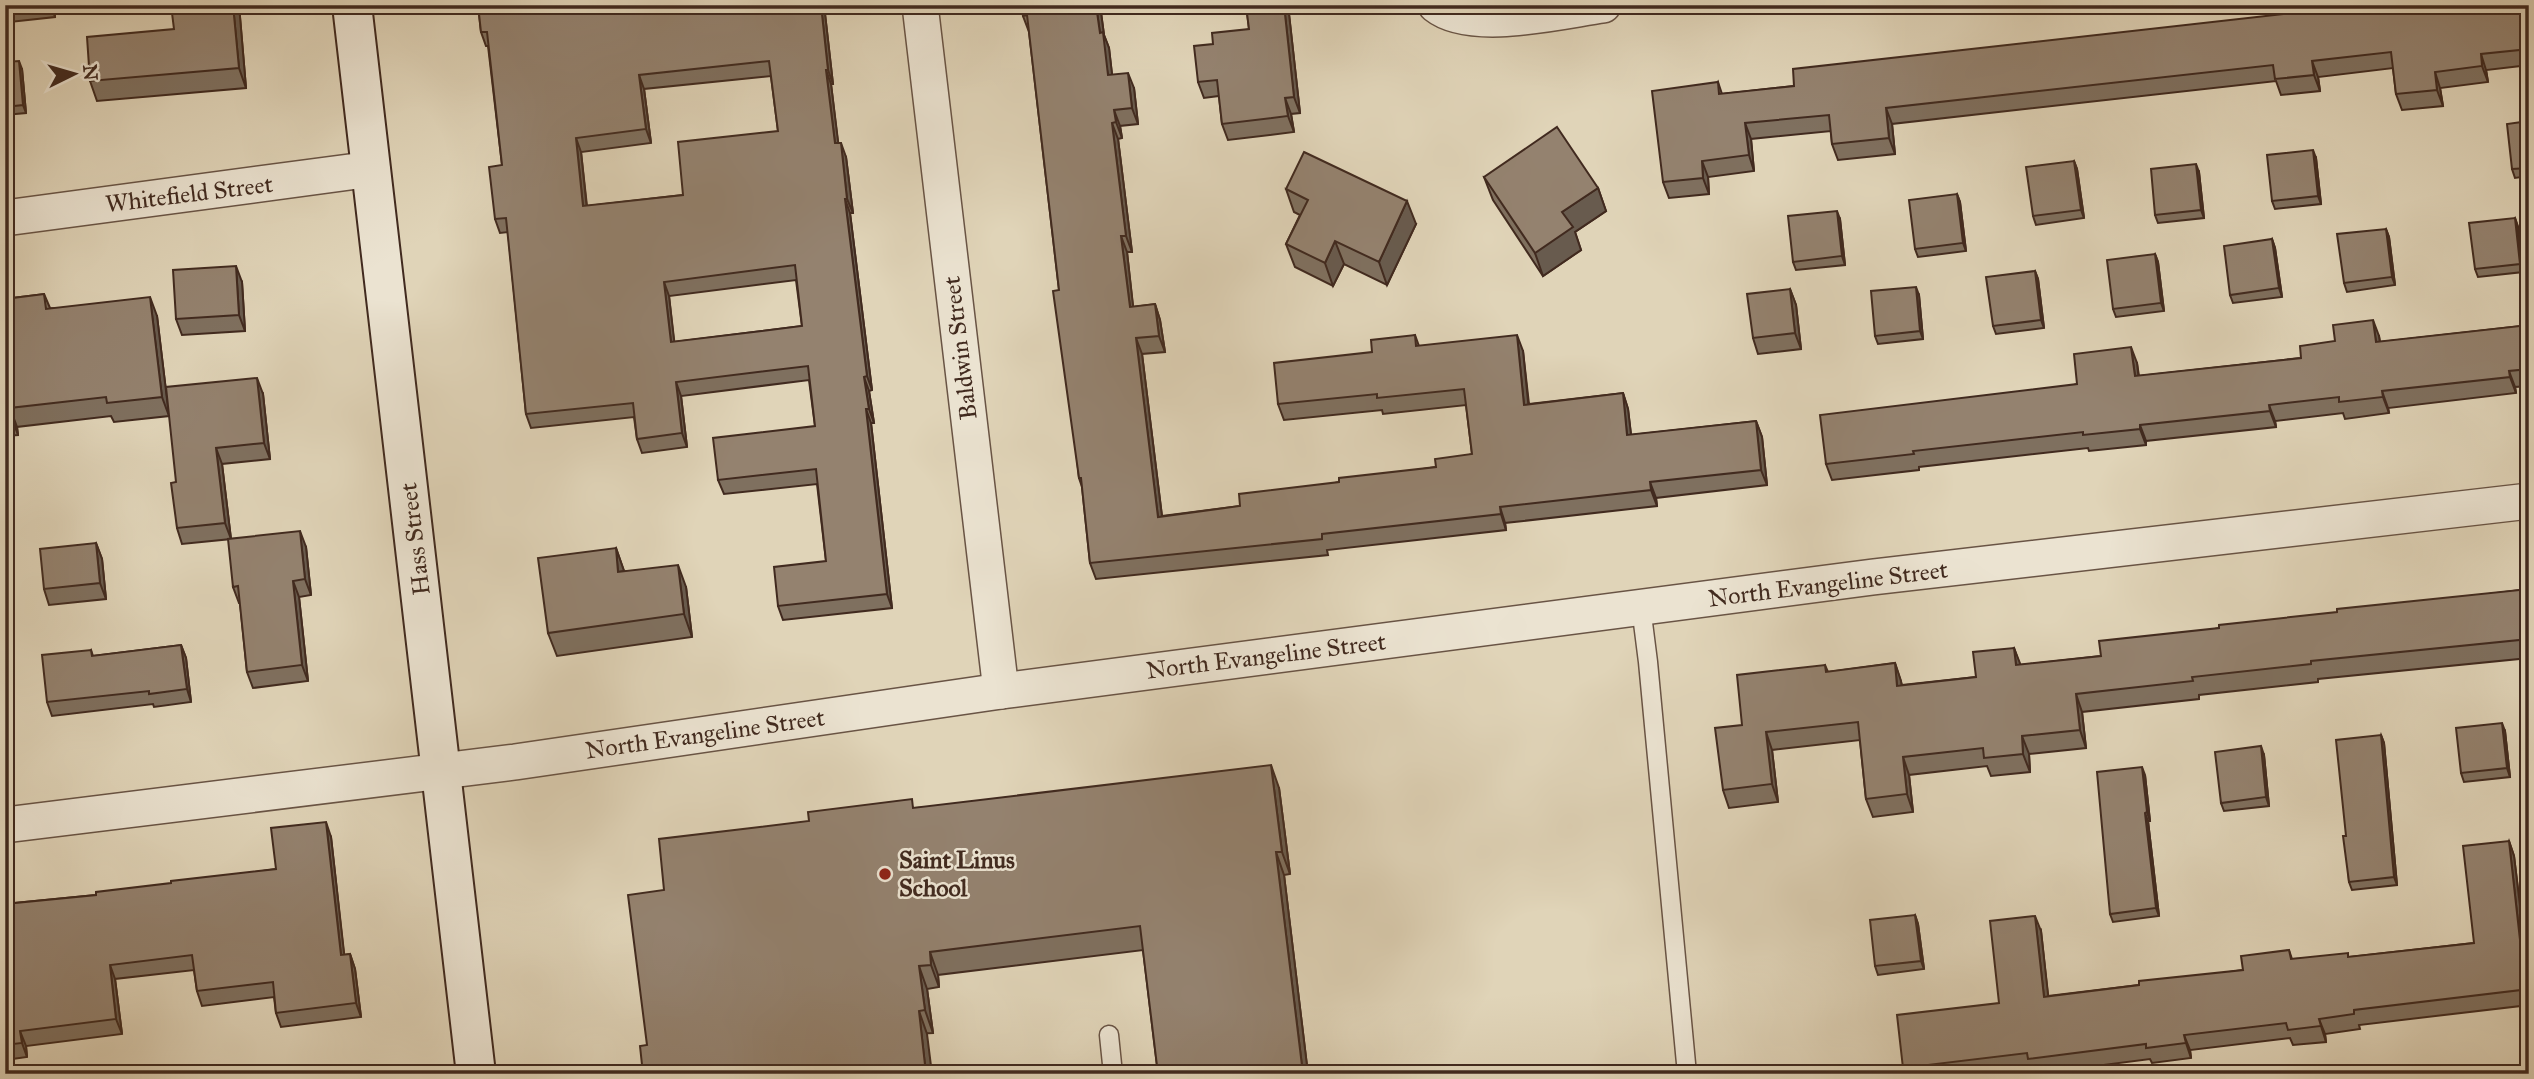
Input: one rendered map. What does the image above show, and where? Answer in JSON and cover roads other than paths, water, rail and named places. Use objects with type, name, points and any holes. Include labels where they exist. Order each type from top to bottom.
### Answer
[{"type":"street","name":"Hass Street","points":[[352,5],[477,1074]]},
{"type":"street","name":"Baldwin Street","points":[[920,5],[1001,691]]},
{"type":"street","points":[[1436,5],[1459,17],[1491,20],[1603,5]]},
{"type":"street","name":"Whitefield Street","points":[[5,218],[372,169]]},
{"type":"street","name":"North Evangeline Street","points":[[5,825],[442,772],[1001,691],[1873,577],[2529,500]]},
{"type":"lane","points":[[1641,607],[1687,1074]]},
{"type":"lane","points":[[1109,1035],[1114,1074]]},
{"type":"place","name":"Saint Linus School","points":[[885,874]]}]
